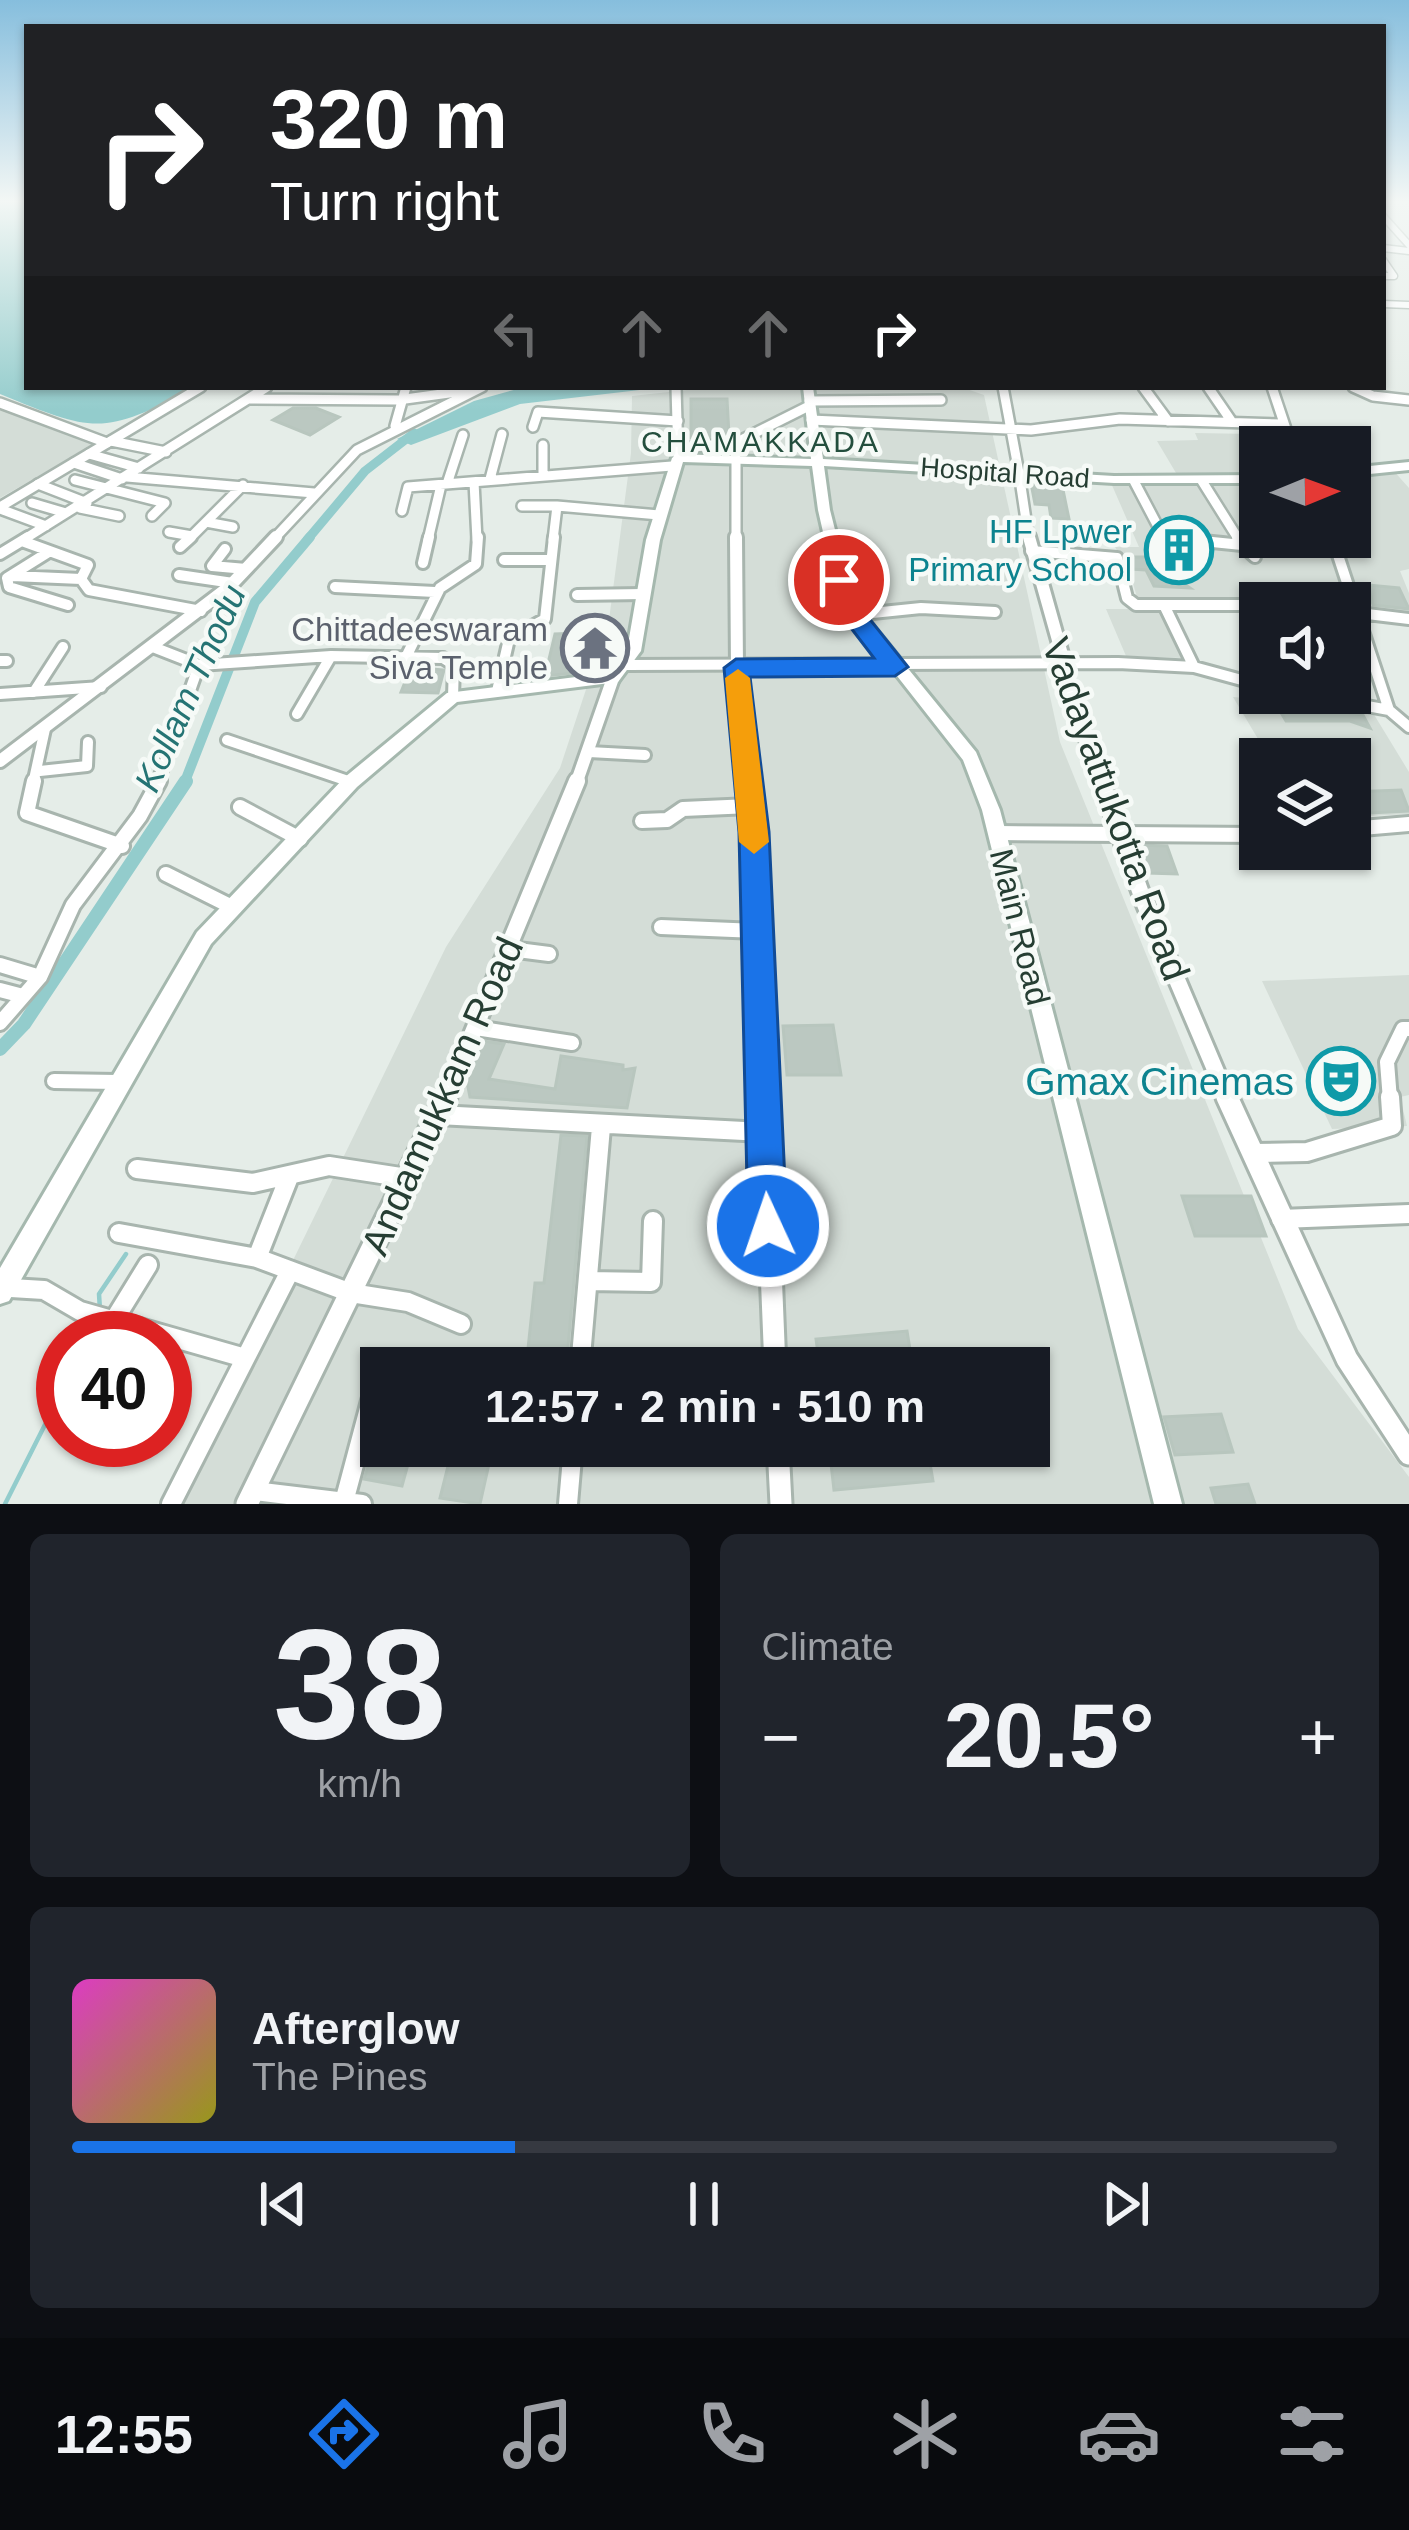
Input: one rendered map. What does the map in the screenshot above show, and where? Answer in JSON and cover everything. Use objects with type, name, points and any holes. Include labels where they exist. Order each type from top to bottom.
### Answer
[{"type":"main road","name":"Main Road","points":[[810,404],[839,580],[853,615],[970,757],[998,833],[1168,1504]]},
{"type":"main road","name":"Hospital Road","points":[[677,457],[735,451],[819,461],[1134,481],[1239,480]]},
{"type":"main road","points":[[6,1290],[118,1082],[204,938],[351,782],[453,697],[619,672],[677,457]]},
{"type":"main road","points":[[1371,470],[1409,466]]},
{"type":"street","points":[[2,505],[197,390]]},
{"type":"street","points":[[128,431],[208,390]]},
{"type":"street","points":[[0,554],[262,390]]},
{"type":"street","points":[[395,426],[404,390]]},
{"type":"street","points":[[249,399],[398,400],[463,390]]},
{"type":"street","points":[[0,761],[103,687],[232,584],[357,449],[472,390]]},
{"type":"street","points":[[402,511],[409,487],[677,457],[676,390]]},
{"type":"street","points":[[1003,390],[1006,428],[1019,473]]},
{"type":"street","points":[[1145,390],[1168,421]]},
{"type":"street","points":[[1210,390],[1232,422]]},
{"type":"street","points":[[810,404],[1006,428],[1168,421],[1282,424],[1273,390]]},
{"type":"street","points":[[1360,390],[1409,400]]},
{"type":"street","points":[[774,1347],[757,931],[736,668],[735,451],[810,404],[941,400]]},
{"type":"street","points":[[0,403],[109,442],[166,452]]},
{"type":"street","points":[[533,427],[538,412],[567,410],[632,416],[636,421]]},
{"type":"street","points":[[596,419],[678,421]]},
{"type":"street","points":[[490,479],[502,434]]},
{"type":"street","points":[[423,563],[463,435]]},
{"type":"street","points":[[542,445],[543,474]]},
{"type":"street","points":[[89,454],[139,468]]},
{"type":"street","points":[[74,463],[124,478],[314,494]]},
{"type":"street","points":[[417,487],[424,471]]},
{"type":"street","name":"Vadayattukotta Road","points":[[1019,473],[1031,551],[1065,665],[1063,675],[1117,833],[1280,1220],[1348,1359],[1409,1454]]},
{"type":"street","points":[[75,481],[165,503],[152,516]]},
{"type":"street","points":[[1134,481],[1164,538],[1239,545]]},
{"type":"street","points":[[1202,481],[1239,540]]},
{"type":"street","points":[[407,655],[435,592],[460,570],[476,564],[479,513],[473,482]]},
{"type":"street","points":[[38,484],[119,515]]},
{"type":"street","points":[[180,547],[243,485]]},
{"type":"street","points":[[32,503],[66,513]]},
{"type":"street","points":[[2,505],[46,526]]},
{"type":"street","points":[[522,506],[659,515]]},
{"type":"street","points":[[496,691],[508,639],[545,619],[557,506]]},
{"type":"street","points":[[206,522],[233,527]]},
{"type":"street","points":[[169,532],[192,536]]},
{"type":"street","points":[[0,534],[88,565],[81,579]]},
{"type":"street","points":[[225,549],[212,566],[246,568]]},
{"type":"street","points":[[1031,551],[1117,558],[1130,602],[1239,605]]},
{"type":"street","points":[[6,577],[47,553]]},
{"type":"street","points":[[504,560],[551,560]]},
{"type":"street","points":[[6,577],[32,580],[51,572],[81,579],[89,590],[201,611]]},
{"type":"street","points":[[179,575],[232,584]]},
{"type":"street","points":[[6,577],[8,587],[68,605]]},
{"type":"street","points":[[335,587],[435,592]]},
{"type":"street","points":[[577,595],[643,594]]},
{"type":"street","points":[[1164,605],[1194,667]]},
{"type":"street","points":[[853,615],[921,608],[995,612]]},
{"type":"street","points":[[1371,611],[1409,619]]},
{"type":"street","points":[[34,692],[64,647]]},
{"type":"street","points":[[153,647],[203,664],[407,655],[450,661],[453,697]]},
{"type":"street","points":[[296,714],[331,656]]},
{"type":"street","points":[[1371,656],[1389,710]]},
{"type":"street","points":[[0,1023],[40,976],[73,905],[122,846],[165,770],[203,664]]},
{"type":"street","points":[[619,672],[1065,665],[1194,667],[1239,679]]},
{"type":"street","name":"Andamukkam Road","points":[[251,1497],[438,1115],[510,950],[619,672]]},
{"type":"street","points":[[0,694],[103,687]]},
{"type":"street","points":[[1371,707],[1389,710],[1409,727]]},
{"type":"street","points":[[45,730],[30,817],[122,846]]},
{"type":"street","points":[[227,740],[351,782]]},
{"type":"street","points":[[40,771],[86,766],[88,742]]},
{"type":"street","points":[[589,752],[645,755]]},
{"type":"street","points":[[642,821],[667,820],[683,808],[750,806]]},
{"type":"street","points":[[240,807],[300,838]]},
{"type":"street","points":[[1371,828],[1409,824]]},
{"type":"street","points":[[998,833],[1239,835]]},
{"type":"street","points":[[166,874],[234,908]]},
{"type":"street","points":[[661,927],[757,931]]},
{"type":"street","points":[[510,950],[549,954]]},
{"type":"street","points":[[0,965],[40,976]]},
{"type":"street","points":[[0,990],[23,997]]},
{"type":"street","points":[[476,1028],[572,1043]]},
{"type":"street","points":[[1254,1153],[1306,1152],[1392,1126],[1387,1062],[1403,1029],[1409,1029]]},
{"type":"street","points":[[54,1081],[118,1082]]},
{"type":"street","points":[[438,1115],[763,1132]]},
{"type":"street","points":[[582,1347],[601,1127]]},
{"type":"street","points":[[137,1169],[253,1183],[329,1166],[408,1178]]},
{"type":"street","points":[[257,1258],[289,1178]]},
{"type":"street","points":[[1280,1220],[1409,1214]]},
{"type":"street","points":[[587,1281],[651,1282],[653,1221]]},
{"type":"street","points":[[119,1233],[257,1258],[351,1293],[408,1302],[460,1324]]},
{"type":"street","points":[[118,1311],[148,1264]]},
{"type":"street","points":[[170,1504],[290,1271]]},
{"type":"street","points":[[6,1290],[44,1290],[73,1311]]},
{"type":"street","points":[[192,1347],[245,1358]]},
{"type":"street","points":[[251,1497],[353,1503],[360,1461]]},
{"type":"street","points":[[568,1504],[571,1467]]},
{"type":"street","points":[[779,1467],[781,1504]]},
{"type":"shaded area","points":[[687,390],[970,390],[984,395],[1060,742],[1298,1329],[1409,1477],[1409,1504],[174,1504],[446,947],[560,768],[609,620],[631,453],[632,396]]},
{"type":"shaded area","points":[[0,398],[103,439],[0,498]]},
{"type":"shaded area","points":[[1195,433],[1239,434],[1239,558],[1371,558],[1371,470],[1392,469],[1409,488],[1409,569],[1400,571],[1409,593],[1409,614],[1371,607],[1371,582],[1239,582],[1239,602],[1138,601],[1129,569],[1115,547],[1139,547],[1111,483],[1179,478],[1157,441],[1198,440]]},
{"type":"shaded area","points":[[1106,609],[1161,609],[1182,658],[1126,656]]},
{"type":"shaded area","points":[[1371,710],[1409,772],[1409,814],[1371,816],[1371,738],[1257,738],[1243,714],[1371,714]]},
{"type":"shaded area","points":[[1409,975],[1409,1095],[1400,1097],[1407,1126],[1332,1129],[1262,981]]},
{"type":"water","points":[[0,270],[24,270],[24,390],[191,390],[140,414],[100,424],[58,417],[0,394]]},
{"type":"water","points":[[514,390],[639,390],[520,404],[411,445],[397,439],[474,401]]},
{"type":"building","points":[[691,399],[727,399],[729,435],[691,438]]},
{"type":"building","points":[[293,408],[316,408],[339,417],[310,435],[273,420]]},
{"type":"building","points":[[1031,483],[1062,485],[1069,519],[1051,518],[1049,505],[1035,504]]},
{"type":"building","points":[[1158,545],[1201,554],[1176,554],[1170,574],[1190,588],[1154,586],[1146,570],[1130,569],[1127,557],[1165,557]]},
{"type":"building","points":[[1371,585],[1399,588],[1409,609],[1373,605]]},
{"type":"building","points":[[604,632],[601,664],[575,664],[574,673],[545,676],[555,634]]},
{"type":"building","points":[[411,667],[444,670],[438,693],[401,692]]},
{"type":"building","points":[[1282,714],[1357,714],[1363,715],[1370,728],[1350,721],[1286,721]]},
{"type":"building","points":[[1401,790],[1409,811],[1371,813],[1371,791]]},
{"type":"building","points":[[1137,845],[1167,846],[1177,874],[1147,873]]},
{"type":"building","points":[[833,1025],[841,1075],[787,1075],[783,1026]]},
{"type":"building","points":[[483,1041],[504,1044],[489,1079],[555,1089],[561,1056],[623,1065],[623,1070],[635,1068],[627,1108],[470,1097],[467,1082]]},
{"type":"building","points":[[561,1135],[587,1136],[568,1347],[528,1347],[535,1283],[544,1283]]},
{"type":"building","points":[[1182,1196],[1251,1196],[1266,1236],[1195,1236]]},
{"type":"building","points":[[907,1331],[910,1347],[817,1347],[816,1339]]},
{"type":"building","points":[[1221,1414],[1233,1452],[1175,1455],[1164,1417]]},
{"type":"building","points":[[368,1467],[407,1467],[402,1486],[364,1479]]},
{"type":"building","points":[[448,1467],[488,1467],[480,1504],[440,1498]]},
{"type":"building","points":[[831,1467],[931,1467],[933,1481],[834,1490]]},
{"type":"building","points":[[1248,1484],[1255,1504],[1216,1504],[1211,1488]]},
{"type":"waterway","name":"Kollam Thodu","points":[[307,540],[365,471],[414,433]]},
{"type":"waterway","name":"Kollam Thodu","points":[[184,784],[255,602],[310,537]]},
{"type":"waterway","name":"Kollam Thodu","points":[[0,1049],[24,1024],[184,784]]},
{"type":"waterway","points":[[100,1310],[99,1294],[126,1254]]},
{"type":"waterway","points":[[5,1504],[36,1443]]},
{"type":"slow traffic","points":[[738,678],[754,842]]},
{"type":"place","name":"HF Lpwer Primary School","points":[[1179,550]]},
{"type":"place","name":"Chittadeeswaram Siva Temple","points":[[595,648]]},
{"type":"place","name":"Gmax Cinemas","points":[[1341,1081]]},
{"type":"district","name":"CHAMAKKADA","points":[[761,441]]},
{"type":"route","points":[[768,1226],[754,832],[736,668],[895,667],[853,615],[839,580]]}]
